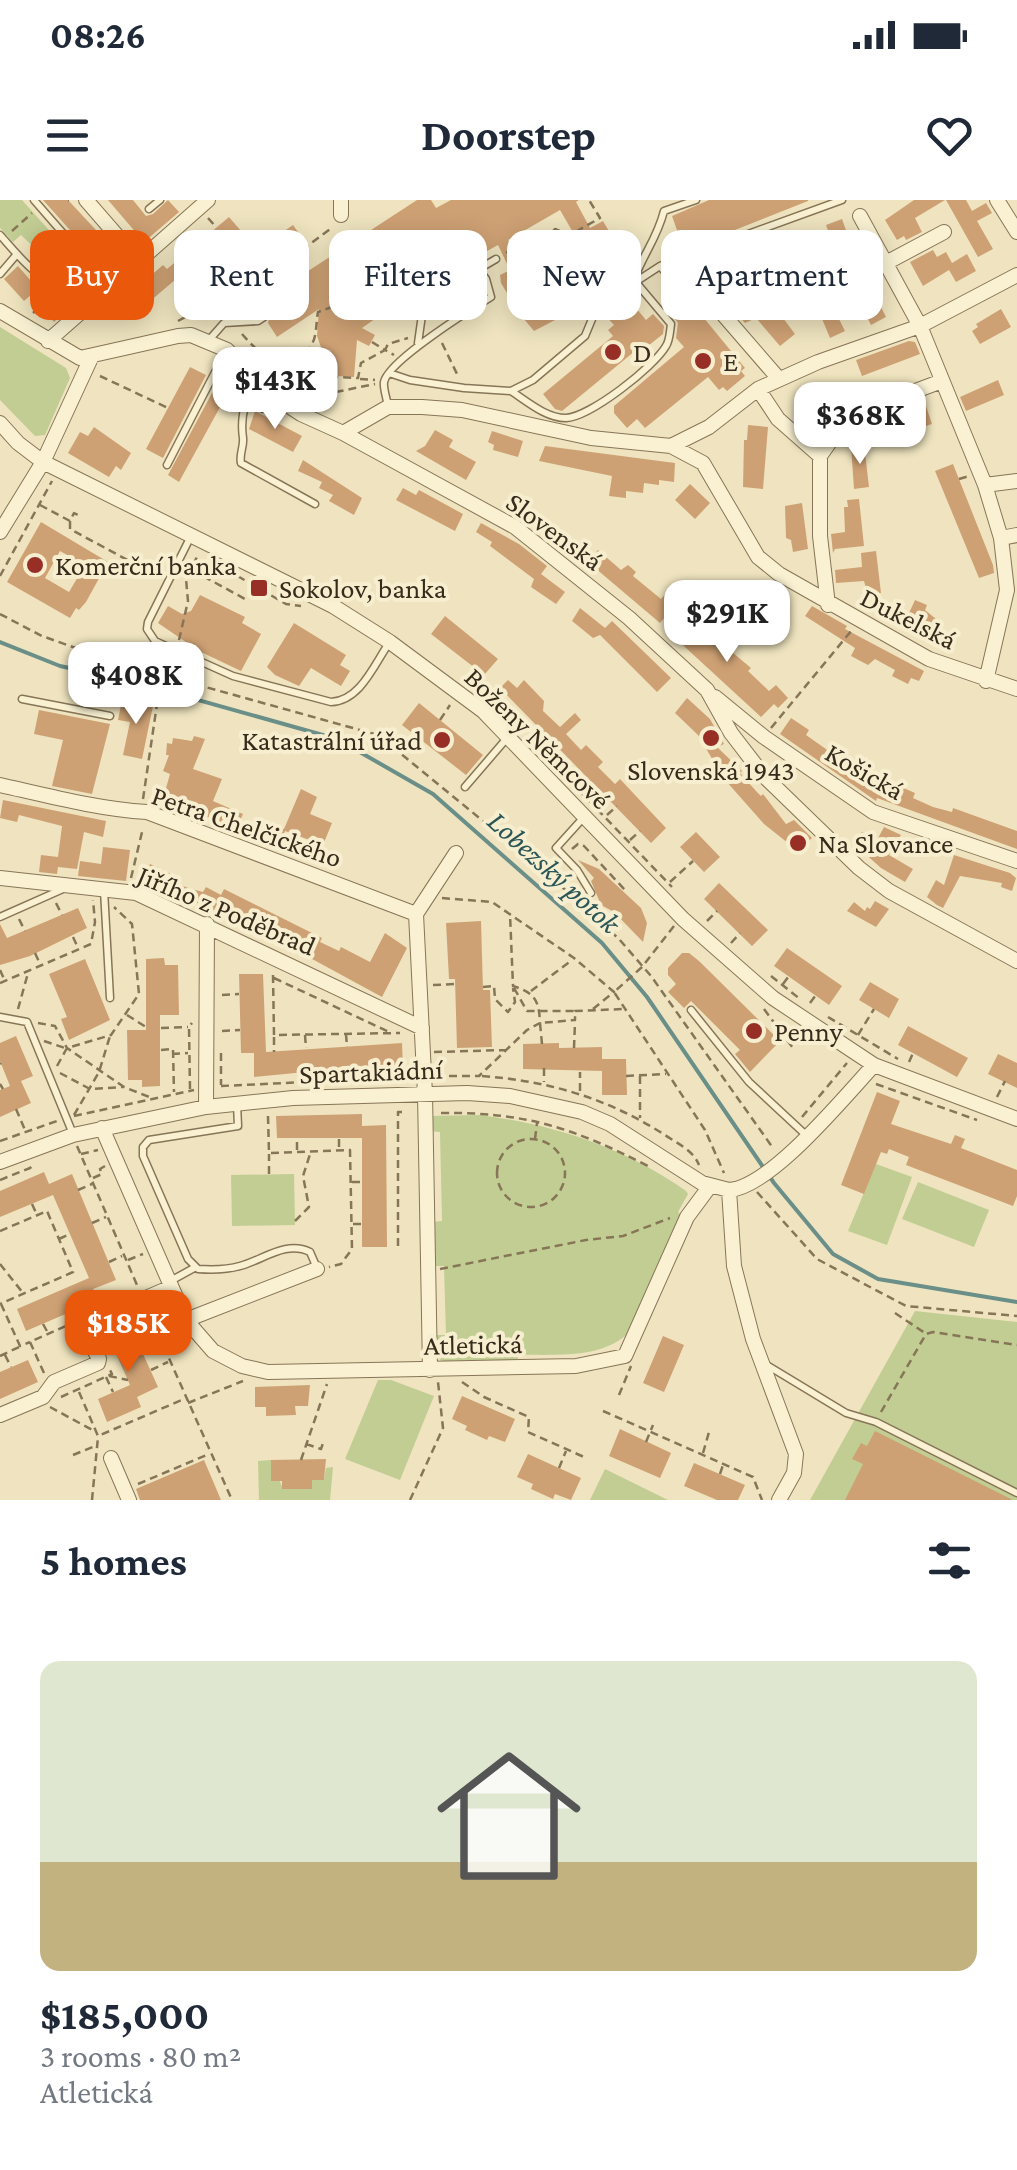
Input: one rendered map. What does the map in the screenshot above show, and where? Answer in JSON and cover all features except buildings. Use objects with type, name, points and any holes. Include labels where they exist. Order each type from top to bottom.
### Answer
[{"type":"street","points":[[996,200],[1017,232]]},
{"type":"street","points":[[91,202],[113,230]]},
{"type":"street","points":[[154,247],[202,205]]},
{"type":"street","points":[[860,216],[920,326],[1009,536],[1007,590],[986,681]]},
{"type":"street","points":[[884,264],[944,232]]},
{"type":"street","points":[[343,433],[388,407],[462,410],[592,438],[671,446],[709,428],[758,389],[818,362],[920,326],[1017,275]]},
{"type":"street","points":[[0,311],[70,355],[97,362],[0,532]]},
{"type":"street","points":[[48,341],[72,320]]},
{"type":"street","points":[[728,320],[780,379]]},
{"type":"street","name":"Slovenská","points":[[97,362],[178,336],[191,335],[208,341],[226,350],[278,399],[301,414],[515,527],[629,618],[707,690],[764,776],[859,868],[889,891],[1017,961]]},
{"type":"street","points":[[828,604],[820,536],[820,456],[839,429],[886,402],[942,381]]},
{"type":"street","points":[[758,389],[778,419],[820,456]]},
{"type":"street","name":"Boženy Němcové","points":[[0,423],[43,462],[333,606],[390,642],[483,711],[683,919],[773,998],[874,1065],[1017,1119]]},
{"type":"street","name":"Dukelská","points":[[671,446],[703,463],[758,557],[828,604],[929,658],[1017,689]]},
{"type":"street","points":[[985,485],[1017,480]]},
{"type":"street","name":"Košická","points":[[707,690],[764,737],[873,812],[1017,861]]},
{"type":"street","name":"Petra Chelčického","points":[[0,785],[100,807],[144,811],[416,914]]},
{"type":"street","points":[[434,1372],[423,1113],[426,1094],[419,1073],[422,1028],[416,914],[456,852]]},
{"type":"street","name":"Jiřího z Poděbrad","points":[[0,878],[104,888],[207,924],[422,1028]]},
{"type":"street","points":[[206,1107],[207,924]]},
{"type":"street","points":[[779,1500],[794,1473],[796,1454],[761,1361],[734,1266],[728,1184],[756,1186],[801,1130],[874,1065]]},
{"type":"street","name":"Spartakiádní","points":[[0,1162],[74,1135],[237,1102],[426,1094],[510,1096],[582,1112],[694,1169],[710,1186],[728,1184]]},
{"type":"street","name":"Atletická","points":[[102,1128],[169,1288],[189,1325],[214,1351],[268,1372],[434,1372],[576,1366],[625,1356],[687,1217],[710,1186]]},
{"type":"street","points":[[189,1325],[318,1269]]},
{"type":"street","points":[[0,1415],[43,1397],[54,1382],[98,1363],[88,1338],[90,1325],[169,1288]]},
{"type":"street","points":[[111,1458],[127,1495]]},
{"type":"lane","points":[[149,208],[160,200]]},
{"type":"lane","points":[[641,261],[657,239],[664,212],[696,200]]},
{"type":"lane","points":[[641,276],[842,200]]},
{"type":"lane","points":[[2,237],[37,273],[56,282],[82,260],[36,203]]},
{"type":"lane","points":[[0,274],[17,254]]},
{"type":"lane","points":[[487,263],[496,258]]},
{"type":"lane","points":[[641,288],[661,311]]},
{"type":"lane","points":[[208,341],[224,323],[260,320]]},
{"type":"lane","points":[[388,407],[384,383],[419,340],[422,320]]},
{"type":"lane","points":[[419,340],[456,320]]},
{"type":"lane","points":[[511,391],[533,380],[585,336],[592,320]]},
{"type":"lane","points":[[389,373],[428,382],[511,391],[546,414],[563,418],[590,411],[646,367],[668,345],[668,320]]},
{"type":"lane","points":[[167,465],[226,350]]},
{"type":"lane","points":[[258,379],[252,385],[239,426],[244,440],[241,464],[315,504]]},
{"type":"lane","points":[[192,535],[148,622],[150,635],[174,650],[232,676],[345,702],[390,642]]},
{"type":"lane","points":[[22,698],[110,716]]},
{"type":"lane","points":[[464,788],[509,736]]},
{"type":"lane","points":[[585,816],[556,848],[578,870],[591,893]]},
{"type":"lane","points":[[0,917],[70,886]]},
{"type":"lane","points":[[104,888],[110,998]]},
{"type":"lane","points":[[691,1010],[749,1082],[801,1130]]},
{"type":"lane","points":[[0,1017],[27,1022],[53,1074],[74,1135]]},
{"type":"lane","points":[[194,1268],[143,1156],[143,1148],[150,1140],[238,1126],[237,1102]]},
{"type":"lane","points":[[169,1288],[174,1279],[194,1268],[239,1267],[287,1248],[301,1247],[310,1252],[318,1269]]},
{"type":"lane","points":[[761,1361],[846,1414],[876,1422],[1017,1494]]},
{"type":"path","points":[[496,258],[528,242],[547,238],[555,229],[570,235],[600,218],[589,200]]},
{"type":"path","points":[[2,237],[36,203]]},
{"type":"path","points":[[202,205],[216,227]]},
{"type":"path","points":[[175,327],[179,319],[280,266],[336,225],[341,207]]},
{"type":"path","points":[[237,330],[265,358],[281,363],[297,360],[312,344],[318,312],[329,308]]},
{"type":"path","points":[[437,333],[458,378],[470,378]]},
{"type":"path","points":[[358,378],[361,363],[385,350],[388,344],[419,340]]},
{"type":"path","points":[[372,342],[402,363]]},
{"type":"path","points":[[297,360],[331,393],[375,386]]},
{"type":"path","points":[[97,362],[94,374],[168,408]]},
{"type":"path","points":[[316,376],[375,380],[377,395]]},
{"type":"path","points":[[272,420],[277,409]]},
{"type":"path","points":[[0,576],[52,481]]},
{"type":"path","points":[[39,504],[70,522]]},
{"type":"path","points":[[80,516],[74,513],[70,529],[161,578]]},
{"type":"path","points":[[174,650],[180,640],[188,601],[186,579],[198,555]]},
{"type":"path","points":[[190,569],[244,599]]},
{"type":"path","points":[[0,614],[42,636],[112,661],[378,736],[549,875],[619,939],[779,1155]]},
{"type":"path","points":[[764,737],[860,621]]},
{"type":"path","points":[[0,1141],[70,1117],[99,1072],[111,1035],[139,994],[132,924],[114,908],[123,896],[144,811],[156,700],[166,664]]},
{"type":"path","points":[[440,720],[451,704]]},
{"type":"path","points":[[606,816],[616,806]]},
{"type":"path","points":[[629,840],[640,831]]},
{"type":"path","points":[[564,856],[581,844],[624,891],[633,883]]},
{"type":"path","points":[[668,883],[693,861]]},
{"type":"path","points":[[0,970],[2,982],[91,944],[92,897],[86,895]]},
{"type":"path","points":[[436,898],[492,902],[574,958],[614,992],[705,1130],[728,1184]]},
{"type":"path","points":[[55,902],[62,915]]},
{"type":"path","points":[[706,922],[716,911]]},
{"type":"path","points":[[483,987],[494,986],[495,999],[508,1012],[515,1002],[510,914]]},
{"type":"path","points":[[10,922],[19,918],[25,930]]},
{"type":"path","points":[[593,1009],[642,968],[683,919]]},
{"type":"path","points":[[730,944],[740,933]]},
{"type":"path","points":[[73,937],[79,949]]},
{"type":"path","points":[[35,953],[40,966]]},
{"type":"path","points":[[529,992],[574,958]]},
{"type":"path","points":[[272,968],[274,1052]]},
{"type":"path","points":[[15,1020],[28,971]]},
{"type":"path","points":[[788,976],[782,986],[808,1004],[816,995]]},
{"type":"path","points":[[273,977],[392,1034]]},
{"type":"path","points":[[431,985],[456,984]]},
{"type":"path","points":[[513,986],[536,998],[542,1044]]},
{"type":"path","points":[[513,986],[528,1011],[625,1010]]},
{"type":"path","points":[[138,988],[144,988]]},
{"type":"path","points":[[220,994],[239,994]]},
{"type":"path","points":[[763,1008],[793,1048]]},
{"type":"path","points":[[857,1036],[874,1009]]},
{"type":"path","points":[[190,1090],[192,1011]]},
{"type":"path","points":[[574,1048],[575,1011]]},
{"type":"path","points":[[126,1014],[146,1027]]},
{"type":"path","points":[[825,1015],[908,1064],[913,1053]]},
{"type":"path","points":[[419,1073],[479,1076],[540,1023],[575,1020]]},
{"type":"path","points":[[27,1022],[55,1026],[67,1048]]},
{"type":"path","points":[[160,1028],[189,1027]]},
{"type":"path","points":[[220,1031],[240,1030]]},
{"type":"path","points":[[274,1035],[407,1033]]},
{"type":"path","points":[[346,1034],[347,1047]]},
{"type":"path","points":[[382,1034],[382,1044]]},
{"type":"path","points":[[111,1035],[67,1048],[53,1074],[90,1090],[124,1087]]},
{"type":"path","points":[[306,1035],[306,1048]]},
{"type":"path","points":[[34,1038],[67,1048],[124,1087],[153,1098]]},
{"type":"path","points":[[221,1049],[221,1086]]},
{"type":"path","points":[[161,1050],[173,1050],[174,1093]]},
{"type":"path","points":[[432,1052],[506,1050]]},
{"type":"path","points":[[172,1054],[189,1053]]},
{"type":"path","points":[[801,1130],[847,1063]]},
{"type":"path","points":[[386,1068],[386,1077]]},
{"type":"path","points":[[544,1068],[544,1083]]},
{"type":"path","points":[[350,1072],[350,1078]]},
{"type":"path","points":[[580,1072],[580,1093]]},
{"type":"path","points":[[309,1073],[309,1080]]},
{"type":"path","points":[[626,1076],[668,1074]]},
{"type":"path","points":[[273,1076],[274,1083]]},
{"type":"path","points":[[640,1076],[640,1119]]},
{"type":"path","points":[[1004,1082],[996,1098],[1007,1102]]},
{"type":"path","points":[[398,1246],[398,1112],[404,1112],[405,1095]]},
{"type":"path","points":[[16,1110],[26,1131]]},
{"type":"path","points":[[268,1113],[268,1174]]},
{"type":"path","points":[[423,1113],[490,1114],[573,1130],[651,1167]]},
{"type":"path","points":[[535,1139],[537,1122]]},
{"type":"path","points":[[74,1135],[232,1500]]},
{"type":"path","points":[[339,1139],[339,1151]]},
{"type":"path","points":[[535,1139],[556,1150],[564,1163],[565,1179],[554,1199],[531,1208],[509,1200],[500,1187],[497,1172],[506,1150],[519,1141],[535,1139]]},
{"type":"path","points":[[297,1140],[297,1152]]},
{"type":"path","points":[[80,1154],[110,1146]]},
{"type":"path","points":[[269,1153],[350,1150],[352,1249],[341,1264],[318,1269]]},
{"type":"path","points":[[295,1221],[309,1207],[304,1176],[311,1152]]},
{"type":"path","points":[[78,1190],[110,1164]]},
{"type":"path","points":[[17,1174],[21,1182]]},
{"type":"path","points":[[350,1182],[360,1182]]},
{"type":"path","points":[[756,1186],[817,1258],[906,1306],[1017,1316]]},
{"type":"path","points":[[32,1204],[38,1215]]},
{"type":"path","points":[[0,1219],[2,1230],[47,1211],[74,1272],[0,1303],[20,1346]]},
{"type":"path","points":[[428,1270],[623,1236],[682,1212]]},
{"type":"path","points":[[92,1223],[108,1217]]},
{"type":"path","points":[[351,1224],[362,1224]]},
{"type":"path","points":[[59,1239],[70,1234]]},
{"type":"path","points":[[126,1260],[146,1252]]},
{"type":"path","points":[[108,1262],[124,1255]]},
{"type":"path","points":[[0,1264],[33,1302]]},
{"type":"path","points":[[61,1277],[66,1288]]},
{"type":"path","points":[[11,1368],[2,1355],[81,1319],[76,1310]]},
{"type":"path","points":[[896,1313],[926,1334]]},
{"type":"path","points":[[43,1324],[48,1334]]},
{"type":"path","points":[[161,1343],[189,1325]]},
{"type":"path","points":[[136,1338],[155,1329]]},
{"type":"path","points":[[876,1422],[926,1334],[1017,1344]]},
{"type":"path","points":[[30,1342],[46,1381]]},
{"type":"path","points":[[150,1370],[169,1362]]},
{"type":"path","points":[[410,1500],[443,1428],[434,1372]]},
{"type":"path","points":[[452,1375],[529,1418],[528,1432],[584,1457]]},
{"type":"path","points":[[113,1392],[107,1376],[128,1380]]},
{"type":"path","points":[[301,1460],[330,1378]]},
{"type":"path","points":[[78,1389],[97,1434],[92,1500]]},
{"type":"path","points":[[97,1434],[186,1398]]},
{"type":"path","points":[[493,1410],[496,1403]]},
{"type":"path","points":[[44,1404],[97,1434]]},
{"type":"path","points":[[603,1411],[754,1477],[762,1500]]},
{"type":"path","points":[[125,1414],[129,1422]]},
{"type":"path","points":[[646,1442],[654,1425]]},
{"type":"path","points":[[703,1454],[709,1432]]},
{"type":"path","points":[[306,1444],[321,1449],[323,1443]]},
{"type":"path","points":[[73,1455],[97,1445]]},
{"type":"path","points":[[559,1468],[566,1450]]},
{"type":"path","points":[[127,1495],[210,1453]]},
{"type":"path","points":[[720,1474],[724,1464]]},
{"type":"path","points":[[210,1474],[218,1470]]},
{"type":"green space","points":[[0,200],[22,200],[49,230],[30,230],[30,244],[21,235],[13,242],[0,228]]},
{"type":"green space","points":[[0,327],[66,368],[70,378],[45,435],[35,436],[0,400]]},
{"type":"green space","points":[[480,1115],[588,1140],[638,1162],[688,1194],[632,1329],[621,1339],[594,1351],[519,1355],[517,1360],[437,1358],[435,1335],[446,1335],[444,1266],[433,1266],[432,1222],[442,1221],[440,1132],[429,1131],[429,1116]]},
{"type":"green space","points":[[876,1164],[912,1177],[887,1245],[848,1231]]},
{"type":"green space","points":[[294,1174],[295,1225],[232,1226],[231,1175]]},
{"type":"green space","points":[[918,1182],[989,1210],[974,1247],[902,1219]]},
{"type":"green space","points":[[915,1311],[1017,1322],[1017,1500],[810,1500]]},
{"type":"green space","points":[[378,1380],[391,1380],[434,1396],[400,1480],[345,1459]]},
{"type":"green space","points":[[271,1460],[283,1489],[312,1489],[312,1480],[324,1480],[326,1468],[333,1467],[330,1500],[259,1500],[258,1461]]},
{"type":"green space","points":[[605,1469],[668,1500],[590,1500]]},
{"type":"waterway","name":"Lobezský potok","points":[[0,642],[60,666],[134,682],[337,739],[433,794],[602,943],[647,997],[774,1183],[833,1254],[878,1279],[1017,1302]]},
{"type":"place","name":"D","points":[[613,352]]},
{"type":"place","name":"E","points":[[703,361]]},
{"type":"place","name":"Komerční banka","points":[[35,565]]},
{"type":"place","name":"Sokolov, banka","points":[[259,588]]},
{"type":"place","name":"Slovenská 1943","points":[[711,738]]},
{"type":"place","name":"Katastrální úřad","points":[[442,740]]},
{"type":"place","name":"Na Slovance","points":[[798,843]]},
{"type":"place","name":"Penny","points":[[754,1031]]}]
